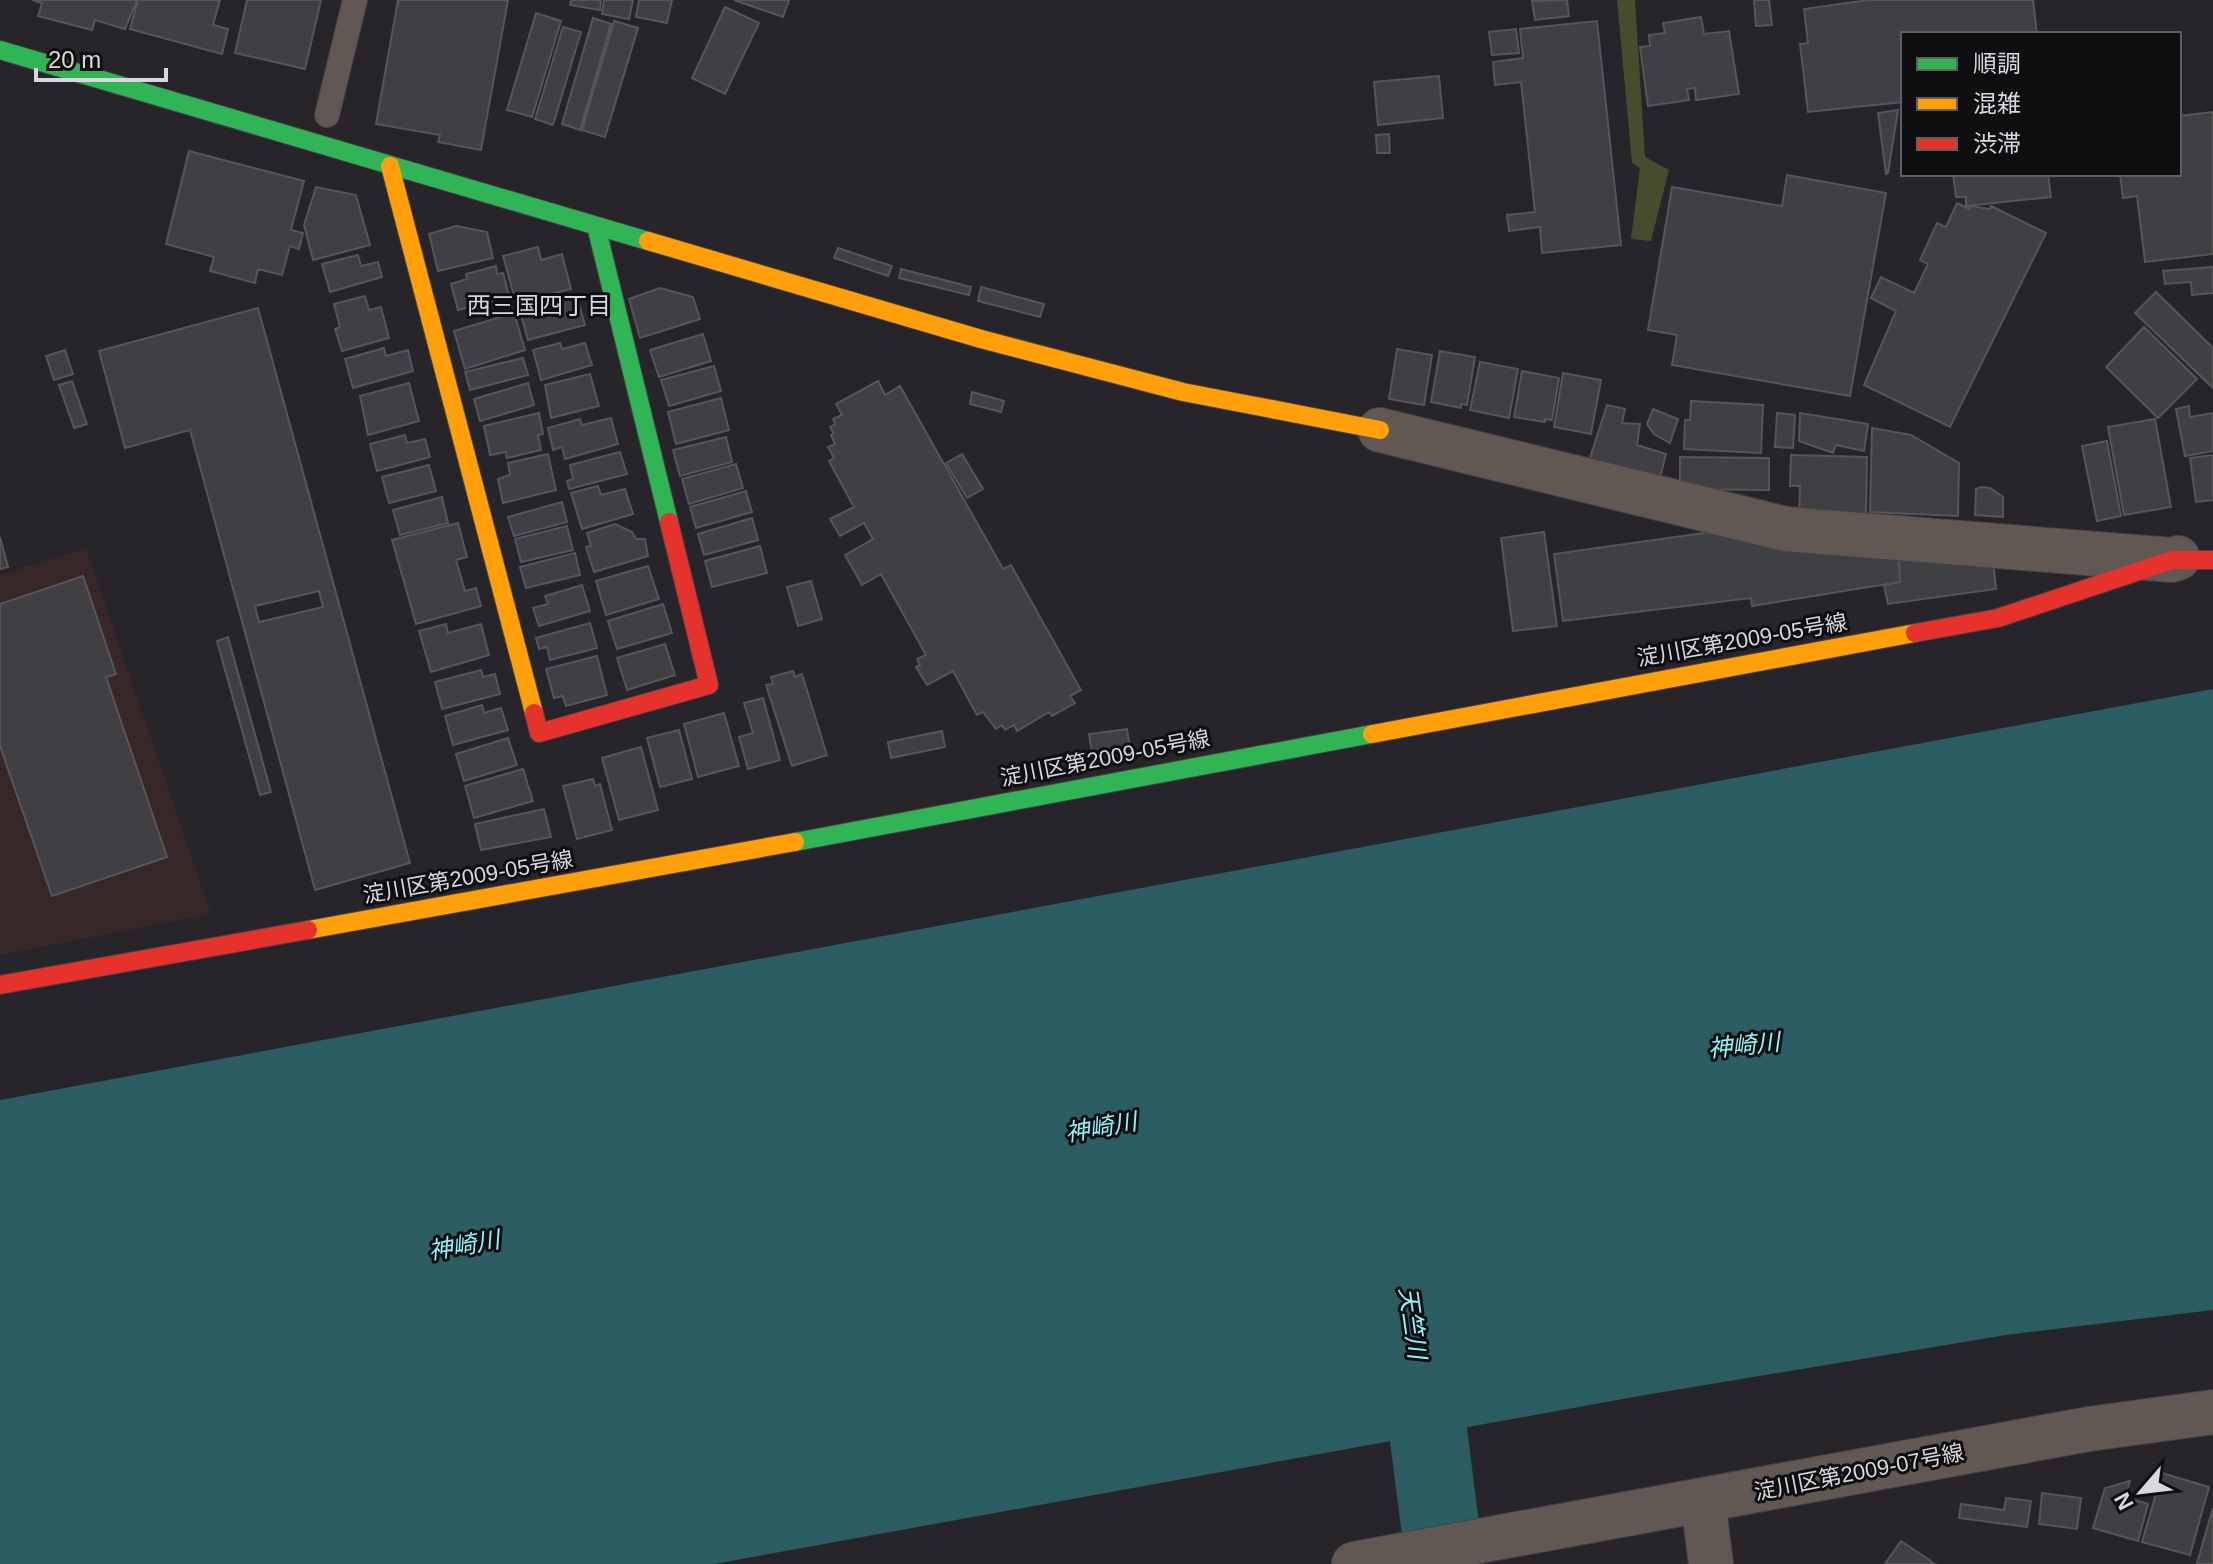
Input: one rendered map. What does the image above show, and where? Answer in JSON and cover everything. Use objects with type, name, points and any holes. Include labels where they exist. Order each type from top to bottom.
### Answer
[{"type":"street","points":[[0,50],[1100,372],[1183,392],[1380,430],[1786,529],[2193,560],[2213,542]]},
{"type":"street","points":[[390,166],[539,733],[709,685],[596,226]]},
{"type":"street","name":"淀川区第2009-05号線","points":[[0,985],[647,869],[1998,618],[2193,560]]},
{"type":"street","name":"淀川区第2009-07号線","points":[[1377,1562],[2089,1429],[2213,1412]]},
{"type":"street","points":[[1703,1501],[1711,1564]]},
{"type":"lane","points":[[327,115],[355,0]]},
{"type":"shaded area","points":[[86,548],[211,914],[0,955],[0,575]]},
{"type":"green space","points":[[1617,0],[1635,0],[1645,157],[1669,170],[1651,241],[1631,239],[1640,168],[1632,163]]},
{"type":"water","name":"神崎川","points":[[2213,689],[2213,1310],[2006,1335],[1639,1396],[714,1564],[0,1564],[0,1100]]},
{"type":"building","points":[[32,0],[137,0],[125,29],[95,20],[92,30],[38,16],[42,3]]},
{"type":"building","points":[[138,0],[220,0],[213,25],[228,29],[222,54],[130,29]]},
{"type":"building","points":[[247,0],[321,0],[305,69],[235,53]]},
{"type":"building","points":[[398,0],[508,0],[481,150],[438,142],[440,135],[376,124]]},
{"type":"building","points":[[571,0],[601,0],[600,10],[570,5]]},
{"type":"building","points":[[604,0],[633,0],[629,19],[602,14]]},
{"type":"building","points":[[639,0],[672,0],[667,23],[636,17]]},
{"type":"building","points":[[734,0],[789,0],[783,17]]},
{"type":"building","points":[[1567,0],[1569,16],[1535,20],[1532,1]]},
{"type":"building","points":[[1754,0],[1769,0],[1772,25],[1756,26]]},
{"type":"building","points":[[1868,0],[2033,0],[2037,32],[1901,32],[1901,102],[1808,112],[1800,44],[1808,43],[1804,9]]},
{"type":"building","points":[[725,7],[759,23],[725,94],[692,78]]},
{"type":"building","points":[[536,13],[561,21],[532,117],[507,110]]},
{"type":"building","points":[[1701,17],[1704,34],[1729,31],[1739,94],[1696,100],[1695,88],[1687,89],[1689,100],[1648,106],[1640,47],[1650,46],[1649,35],[1665,33],[1663,23]]},
{"type":"building","points":[[593,18],[611,24],[580,130],[562,124]]},
{"type":"building","points":[[614,21],[638,28],[605,137],[582,130]]},
{"type":"building","points":[[1597,21],[1621,245],[1542,253],[1540,227],[1509,231],[1507,215],[1535,212],[1521,82],[1495,85],[1493,62],[1523,58],[1520,29]]},
{"type":"building","points":[[563,27],[581,32],[553,125],[535,119]]},
{"type":"building","points":[[1516,29],[1519,53],[1492,55],[1489,32]]},
{"type":"building","points":[[1439,76],[1443,118],[1378,125],[1374,82]]},
{"type":"building","points":[[1898,110],[1888,173],[1886,174],[1878,113]]},
{"type":"building","points":[[2213,112],[2213,254],[2145,262],[2137,196],[2123,198],[2120,176],[2181,176],[2181,116]]},
{"type":"building","points":[[1389,134],[1390,153],[1377,153],[1376,135]]},
{"type":"building","points":[[189,151],[304,181],[291,230],[303,233],[299,249],[290,246],[282,275],[258,269],[255,283],[210,271],[214,257],[166,244]]},
{"type":"building","points":[[1787,175],[1886,193],[1850,396],[1672,365],[1677,335],[1648,330],[1672,187],[1782,206]]},
{"type":"building","points":[[1953,176],[2048,176],[2051,197],[1966,206],[1966,197],[1956,197]]},
{"type":"building","points":[[316,187],[356,195],[370,245],[313,260],[304,225]]},
{"type":"building","points":[[1957,203],[1969,209],[1971,206],[1990,209],[1991,206],[2046,233],[1950,427],[1864,385],[1896,311],[1871,298],[1881,277],[1914,293],[1928,264],[1920,260],[1937,223],[1946,227]]},
{"type":"building","points":[[456,226],[487,232],[493,258],[438,271],[429,234]]},
{"type":"building","points":[[538,247],[541,260],[562,254],[571,289],[516,303],[503,256]]},
{"type":"building","points":[[838,248],[892,266],[888,276],[834,258]]},
{"type":"building","points":[[358,255],[361,266],[378,262],[382,277],[330,292],[322,264]]},
{"type":"building","points":[[496,266],[497,274],[503,273],[509,296],[458,310],[451,284],[467,279],[466,274]]},
{"type":"building","points":[[2213,267],[2213,293],[2192,295],[2191,282],[2165,284],[2163,271]]},
{"type":"building","points":[[901,269],[971,287],[969,295],[899,278]]},
{"type":"building","points":[[981,287],[1044,304],[1040,317],[978,301]]},
{"type":"building","points":[[660,288],[693,297],[700,319],[640,338],[629,299]]},
{"type":"building","points":[[2156,292],[2213,348],[2213,388],[2135,313]]},
{"type":"building","points":[[365,296],[369,310],[381,307],[389,338],[342,351],[335,329],[340,327],[334,304]]},
{"type":"building","points":[[577,297],[585,325],[528,340],[520,312]]},
{"type":"building","points":[[258,308],[410,863],[315,890],[190,430],[125,448],[99,351]],"holes":[[[319,591],[323,607],[259,622],[255,606]]]},
{"type":"building","points":[[514,313],[525,350],[465,369],[454,331]]},
{"type":"building","points":[[2144,327],[2197,379],[2158,418],[2106,367]]},
{"type":"building","points":[[703,334],[711,361],[659,377],[650,350]]},
{"type":"building","points":[[560,343],[562,349],[585,343],[592,365],[541,380],[533,350]]},
{"type":"building","points":[[384,348],[386,356],[408,350],[413,371],[353,388],[345,359]]},
{"type":"building","points":[[1397,349],[1432,355],[1424,405],[1389,399]]},
{"type":"building","points":[[65,350],[73,374],[54,380],[46,356]]},
{"type":"building","points":[[1440,351],[1475,357],[1467,405],[1461,404],[1461,408],[1431,402]]},
{"type":"building","points":[[523,358],[528,375],[470,390],[465,372]]},
{"type":"building","points":[[1480,362],[1518,369],[1509,418],[1470,410]]},
{"type":"building","points":[[714,366],[721,391],[669,406],[661,380]]},
{"type":"building","points":[[1522,371],[1559,378],[1552,420],[1545,419],[1545,422],[1514,417]]},
{"type":"building","points":[[1563,373],[1601,380],[1591,434],[1554,427]]},
{"type":"building","points":[[590,374],[599,406],[551,418],[545,385]]},
{"type":"building","points":[[72,381],[87,424],[74,428],[59,385]]},
{"type":"building","points":[[878,381],[885,395],[900,386],[1003,569],[1011,565],[1081,690],[1070,696],[1075,703],[1052,716],[1049,712],[1017,731],[1014,725],[1005,730],[1002,725],[996,729],[983,712],[977,715],[953,671],[927,685],[916,667],[920,665],[917,659],[926,655],[881,574],[862,585],[845,555],[873,539],[864,523],[840,536],[830,519],[854,507],[829,461],[834,458],[828,447],[835,444],[830,427],[835,424],[833,419],[842,415],[836,404]]},
{"type":"building","points":[[409,383],[419,421],[368,435],[360,396]]},
{"type":"building","points":[[528,383],[534,405],[480,421],[474,399]]},
{"type":"building","points":[[972,392],[1004,401],[1001,412],[970,404]]},
{"type":"building","points":[[721,398],[729,430],[676,444],[668,412]]},
{"type":"building","points":[[1691,401],[1763,405],[1761,453],[1684,449],[1685,420],[1690,420]]},
{"type":"building","points":[[1607,405],[1625,409],[1622,423],[1640,424],[1637,445],[1666,454],[1659,482],[1588,464]]},
{"type":"building","points":[[2189,406],[2190,417],[2213,413],[2213,451],[2185,456],[2176,409]]},
{"type":"building","points":[[1653,409],[1678,419],[1670,443],[1654,434],[1647,424]]},
{"type":"building","points":[[539,413],[543,434],[538,435],[541,450],[507,458],[506,452],[490,455],[484,426]]},
{"type":"building","points":[[1777,413],[1795,415],[1793,448],[1775,447]]},
{"type":"building","points":[[1800,413],[1868,424],[1864,451],[1836,445],[1833,453],[1799,441]]},
{"type":"building","points":[[611,418],[618,444],[565,459],[562,447],[553,450],[548,428],[580,419],[582,425]]},
{"type":"building","points":[[2155,419],[2171,507],[2124,515],[2108,427]]},
{"type":"building","points":[[1872,428],[1911,435],[1959,463],[1958,516],[1870,512]]},
{"type":"building","points":[[405,435],[407,443],[425,439],[430,457],[377,471],[370,444]]},
{"type":"building","points":[[726,437],[732,462],[680,476],[673,450]]},
{"type":"building","points":[[2107,441],[2121,516],[2097,521],[2082,446]]},
{"type":"building","points":[[620,452],[627,474],[569,489],[567,481],[573,479],[570,465]]},
{"type":"building","points":[[548,454],[556,490],[503,503],[498,479],[510,475],[508,463]]},
{"type":"building","points":[[962,454],[983,489],[967,498],[946,463]]},
{"type":"building","points":[[1791,455],[1867,457],[1866,514],[1799,512],[1800,486],[1790,486]]},
{"type":"building","points":[[2213,455],[2213,500],[2196,502],[2190,458]]},
{"type":"building","points":[[1680,457],[1769,458],[1769,490],[1680,489]]},
{"type":"building","points":[[736,464],[743,488],[689,504],[682,479]]},
{"type":"building","points":[[429,465],[436,491],[389,503],[382,477]]},
{"type":"building","points":[[598,486],[601,495],[625,489],[633,514],[582,529],[571,493]]},
{"type":"building","points":[[1990,488],[2003,497],[2003,517],[1975,515],[1976,489]]},
{"type":"building","points":[[746,491],[752,512],[696,528],[690,507]]},
{"type":"building","points":[[442,497],[448,523],[400,535],[393,510]]},
{"type":"building","points":[[562,502],[567,522],[514,536],[508,517]]},
{"type":"building","points":[[752,518],[758,540],[704,555],[698,534]]},
{"type":"building","points":[[458,523],[467,557],[456,560],[465,591],[476,588],[481,606],[416,624],[392,540]]},
{"type":"building","points":[[615,524],[632,532],[636,539],[645,539],[648,556],[594,572],[586,547],[591,546],[587,533]]},
{"type":"building","points":[[567,526],[573,550],[521,562],[515,539]]},
{"type":"building","points":[[1725,530],[1899,554],[1900,582],[1752,606],[1751,598],[1563,621],[1554,554]]},
{"type":"building","points":[[1544,532],[1557,626],[1513,631],[1501,538]]},
{"type":"building","points":[[0,537],[8,567],[0,569]]},
{"type":"building","points":[[760,546],[767,573],[712,587],[705,561]]},
{"type":"building","points":[[575,553],[580,575],[526,588],[520,567]]},
{"type":"building","points":[[1899,554],[1993,560],[1996,589],[1888,604],[1884,585],[1900,582]]},
{"type":"building","points":[[648,566],[659,599],[606,615],[596,581]]},
{"type":"building","points":[[83,576],[116,674],[106,677],[167,857],[52,896],[0,746],[0,604]]},
{"type":"building","points":[[811,581],[822,619],[798,626],[787,587]]},
{"type":"building","points":[[582,585],[590,611],[539,626],[533,608],[548,604],[545,596]]},
{"type":"building","points":[[663,604],[672,633],[617,649],[608,621]]},
{"type":"building","points":[[590,623],[597,648],[550,660],[547,647],[539,649],[536,638]]},
{"type":"building","points":[[446,624],[448,633],[481,624],[489,655],[431,672],[419,631]]},
{"type":"building","points":[[228,637],[271,792],[260,795],[217,641]]},
{"type":"building","points":[[665,644],[675,675],[627,690],[617,658]]},
{"type":"building","points":[[597,656],[607,695],[566,706],[563,696],[554,698],[546,669]]},
{"type":"building","points":[[481,670],[483,677],[495,674],[500,694],[442,709],[435,682]]},
{"type":"building","points":[[793,671],[795,677],[802,674],[827,755],[792,766],[766,685],[773,684],[771,677]]},
{"type":"building","points":[[763,698],[780,760],[748,769],[739,737],[753,733],[744,703]]},
{"type":"building","points":[[482,705],[484,713],[501,708],[508,730],[453,745],[445,716]]},
{"type":"building","points":[[724,713],[739,766],[698,777],[684,724]]},
{"type":"building","points":[[1127,729],[1131,755],[1093,760],[1089,734]]},
{"type":"building","points":[[679,730],[692,779],[660,787],[647,738]]},
{"type":"building","points":[[942,731],[945,747],[891,758],[888,742]]},
{"type":"building","points":[[508,738],[517,765],[464,781],[456,754]]},
{"type":"building","points":[[641,747],[658,810],[619,820],[602,758]]},
{"type":"building","points":[[523,769],[533,801],[474,818],[465,786]]},
{"type":"building","points":[[593,779],[595,786],[600,784],[612,830],[577,839],[563,786]]},
{"type":"building","points":[[544,809],[551,837],[481,850],[475,824]]},
{"type":"building","points":[[2162,1473],[2209,1487],[2190,1555],[2142,1542]]},
{"type":"building","points":[[2130,1481],[2125,1497],[2148,1504],[2138,1541],[2093,1528],[2105,1488]]},
{"type":"building","points":[[2042,1493],[2081,1498],[2077,1529],[2039,1524]]},
{"type":"building","points":[[2006,1498],[2031,1501],[2027,1527],[1959,1518],[1961,1504],[2004,1510]]},
{"type":"building","points":[[2213,1508],[2213,1564],[2200,1564],[2197,1563]]},
{"type":"building","points":[[1901,1541],[1935,1564],[1885,1564]]},
{"type":"waterway","name":"天竺川","points":[[1415,1330],[1445,1564]]},
{"type":"traffic: fast","points":[[0,50],[648,241]]},
{"type":"traffic: fast","points":[[596,226],[669,522]]},
{"type":"traffic: fast","points":[[795,842],[1372,734]]},
{"type":"traffic: slow","points":[[390,166],[534,713]]},
{"type":"traffic: slow","points":[[648,241],[981,339],[1183,392],[1380,430]]},
{"type":"traffic: slow","points":[[1372,734],[1915,633]]},
{"type":"traffic: slow","points":[[308,930],[795,842]]},
{"type":"traffic: jam","points":[[534,713],[539,733],[709,685],[669,522]]},
{"type":"traffic: jam","points":[[1915,633],[1998,618],[2172,560],[2213,560]]},
{"type":"traffic: jam","points":[[0,985],[308,930]]},
{"type":"district","name":"西三国四丁目","points":[[539,305]]}]
